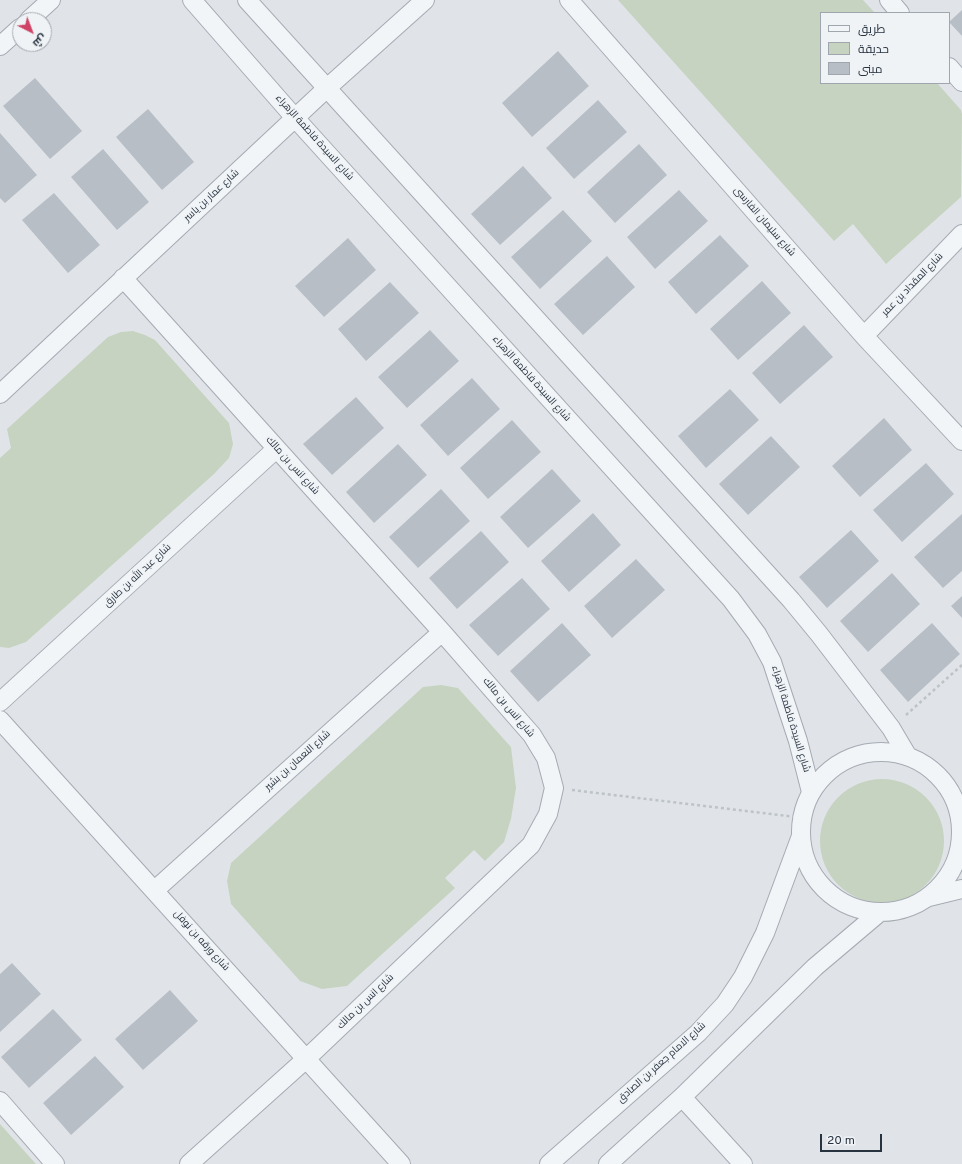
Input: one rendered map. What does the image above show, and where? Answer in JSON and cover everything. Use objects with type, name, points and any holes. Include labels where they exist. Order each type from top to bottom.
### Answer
[{"type":"street","points":[[38,12],[51,0]]},
{"type":"street","name":"شارع السيدة فاطمة الزهراء","points":[[192,0],[295,118],[730,600],[757,634],[772,662],[798,741],[811,792]]},
{"type":"street","points":[[247,0],[786,594],[819,634],[891,728],[907,755]]},
{"type":"street","name":"شارع عمار بن ياسر","points":[[0,394],[327,88],[425,0]]},
{"type":"street","name":"شارع سليمان الفارسى","points":[[569,0],[864,336],[962,441]]},
{"type":"street","points":[[889,0],[899,12]]},
{"type":"street","points":[[0,46],[12,35]]},
{"type":"street","points":[[950,68],[962,82]]},
{"type":"street","name":"شارع المقداد بن عمر","points":[[864,336],[962,234]]},
{"type":"street","name":"شارع انس بن مالك","points":[[124,278],[442,632],[532,735],[546,758],[554,788],[548,814],[531,845],[306,1059],[189,1164]]},
{"type":"street","name":"شارع عبد الله بن طارق","points":[[0,702],[276,449]]},
{"type":"street","name":"شارع النعمان بن بشير","points":[[155,890],[442,632]]},
{"type":"street","name":"شارع ورقه بن نوفل","points":[[0,720],[401,1164]]},
{"type":"street","points":[[962,791],[944,780],[927,766],[907,755],[890,752],[871,752],[853,756],[836,765],[822,777],[811,792],[802,817],[801,836],[806,860],[817,881],[835,898],[856,908],[880,912],[906,908],[928,897],[962,889]]},
{"type":"street","points":[[928,897],[944,882],[948,876],[955,863],[961,842],[961,820],[955,799],[944,780]]},
{"type":"street","name":"شارع الامام جعفر بن الصادق","points":[[549,1164],[698,1033],[724,1004],[743,977],[765,933],[801,836]]},
{"type":"street","points":[[608,1164],[682,1097],[815,967],[880,912]]},
{"type":"street","points":[[682,1097],[743,1164]]},
{"type":"street","points":[[0,1101],[55,1164]]},
{"type":"path","points":[[891,728],[962,665]]},
{"type":"path","points":[[554,788],[802,817]]},
{"type":"green space","points":[[618,0],[863,0],[874,12],[820,12],[820,84],[938,84],[961,110],[962,114],[961,197],[886,264],[853,224],[834,241]]},
{"type":"green space","points":[[133,331],[155,340],[229,423],[233,444],[229,458],[214,474],[26,642],[9,648],[0,647],[0,458],[11,448],[7,429],[108,337],[121,332]]},
{"type":"green space","points":[[441,685],[458,688],[511,747],[516,788],[511,819],[504,842],[485,861],[474,850],[445,878],[455,888],[347,986],[322,989],[300,981],[231,904],[227,881],[231,863],[423,687]]},
{"type":"green space","points":[[882,779],[894,780],[906,784],[926,797],[939,817],[943,829],[943,853],[939,865],[926,885],[906,898],[894,902],[882,903],[870,902],[858,898],[838,885],[825,865],[821,853],[820,841],[821,829],[825,817],[838,797],[858,784],[870,780]]},
{"type":"green space","points":[[0,1124],[36,1164],[0,1164]]},
{"type":"building","points":[[962,10],[962,36],[950,23],[950,21]]},
{"type":"building","points":[[558,51],[589,86],[532,137],[502,103]]},
{"type":"building","points":[[35,78],[82,131],[50,159],[3,106]]},
{"type":"building","points":[[598,100],[627,132],[574,179],[546,148]]},
{"type":"building","points":[[148,109],[194,162],[162,190],[116,137]]},
{"type":"building","points":[[0,133],[37,175],[5,203],[0,198]]},
{"type":"building","points":[[639,144],[667,175],[615,223],[587,192]]},
{"type":"building","points":[[103,149],[149,202],[117,230],[71,177]]},
{"type":"building","points":[[523,166],[552,198],[500,245],[471,214]]},
{"type":"building","points":[[679,190],[708,221],[655,269],[627,237]]},
{"type":"building","points":[[54,193],[100,245],[68,273],[22,220]]},
{"type":"building","points":[[563,210],[592,241],[540,289],[511,257]]},
{"type":"building","points":[[720,235],[749,266],[696,314],[668,282]]},
{"type":"building","points":[[348,238],[376,270],[324,317],[295,286]]},
{"type":"building","points":[[607,256],[635,287],[583,335],[554,304]]},
{"type":"building","points":[[762,281],[791,313],[738,360],[710,329]]},
{"type":"building","points":[[390,282],[419,313],[366,361],[338,329]]},
{"type":"building","points":[[804,325],[833,357],[780,404],[752,373]]},
{"type":"building","points":[[430,330],[459,361],[407,408],[378,377]]},
{"type":"building","points":[[472,378],[500,409],[448,456],[420,425]]},
{"type":"building","points":[[730,389],[759,420],[706,468],[678,436]]},
{"type":"building","points":[[356,397],[384,428],[332,475],[303,444]]},
{"type":"building","points":[[884,418],[912,450],[860,497],[832,466]]},
{"type":"building","points":[[512,420],[541,452],[488,499],[460,468]]},
{"type":"building","points":[[771,436],[800,467],[748,515],[719,484]]},
{"type":"building","points":[[398,444],[427,475],[374,523],[346,492]]},
{"type":"building","points":[[926,463],[954,494],[902,542],[873,510]]},
{"type":"building","points":[[552,469],[581,501],[528,548],[500,517]]},
{"type":"building","points":[[441,489],[470,521],[418,568],[389,537]]},
{"type":"building","points":[[593,513],[621,545],[569,592],[541,561]]},
{"type":"building","points":[[962,514],[962,571],[943,588],[914,557]]},
{"type":"building","points":[[851,530],[879,561],[827,608],[799,577]]},
{"type":"building","points":[[481,531],[509,562],[457,609],[429,578]]},
{"type":"building","points":[[636,559],[665,590],[612,638],[584,606]]},
{"type":"building","points":[[892,573],[920,604],[868,652],[840,621]]},
{"type":"building","points":[[522,578],[550,609],[498,656],[469,625]]},
{"type":"building","points":[[962,596],[962,618],[951,606]]},
{"type":"building","points":[[562,623],[591,655],[538,702],[510,671]]},
{"type":"building","points":[[932,623],[960,654],[908,702],[880,670]]},
{"type":"building","points":[[12,963],[41,994],[0,1032],[0,974]]},
{"type":"building","points":[[170,990],[198,1021],[143,1070],[115,1039]]},
{"type":"building","points":[[53,1009],[82,1040],[29,1088],[1,1057]]},
{"type":"building","points":[[95,1056],[124,1087],[71,1135],[43,1103]]}]
